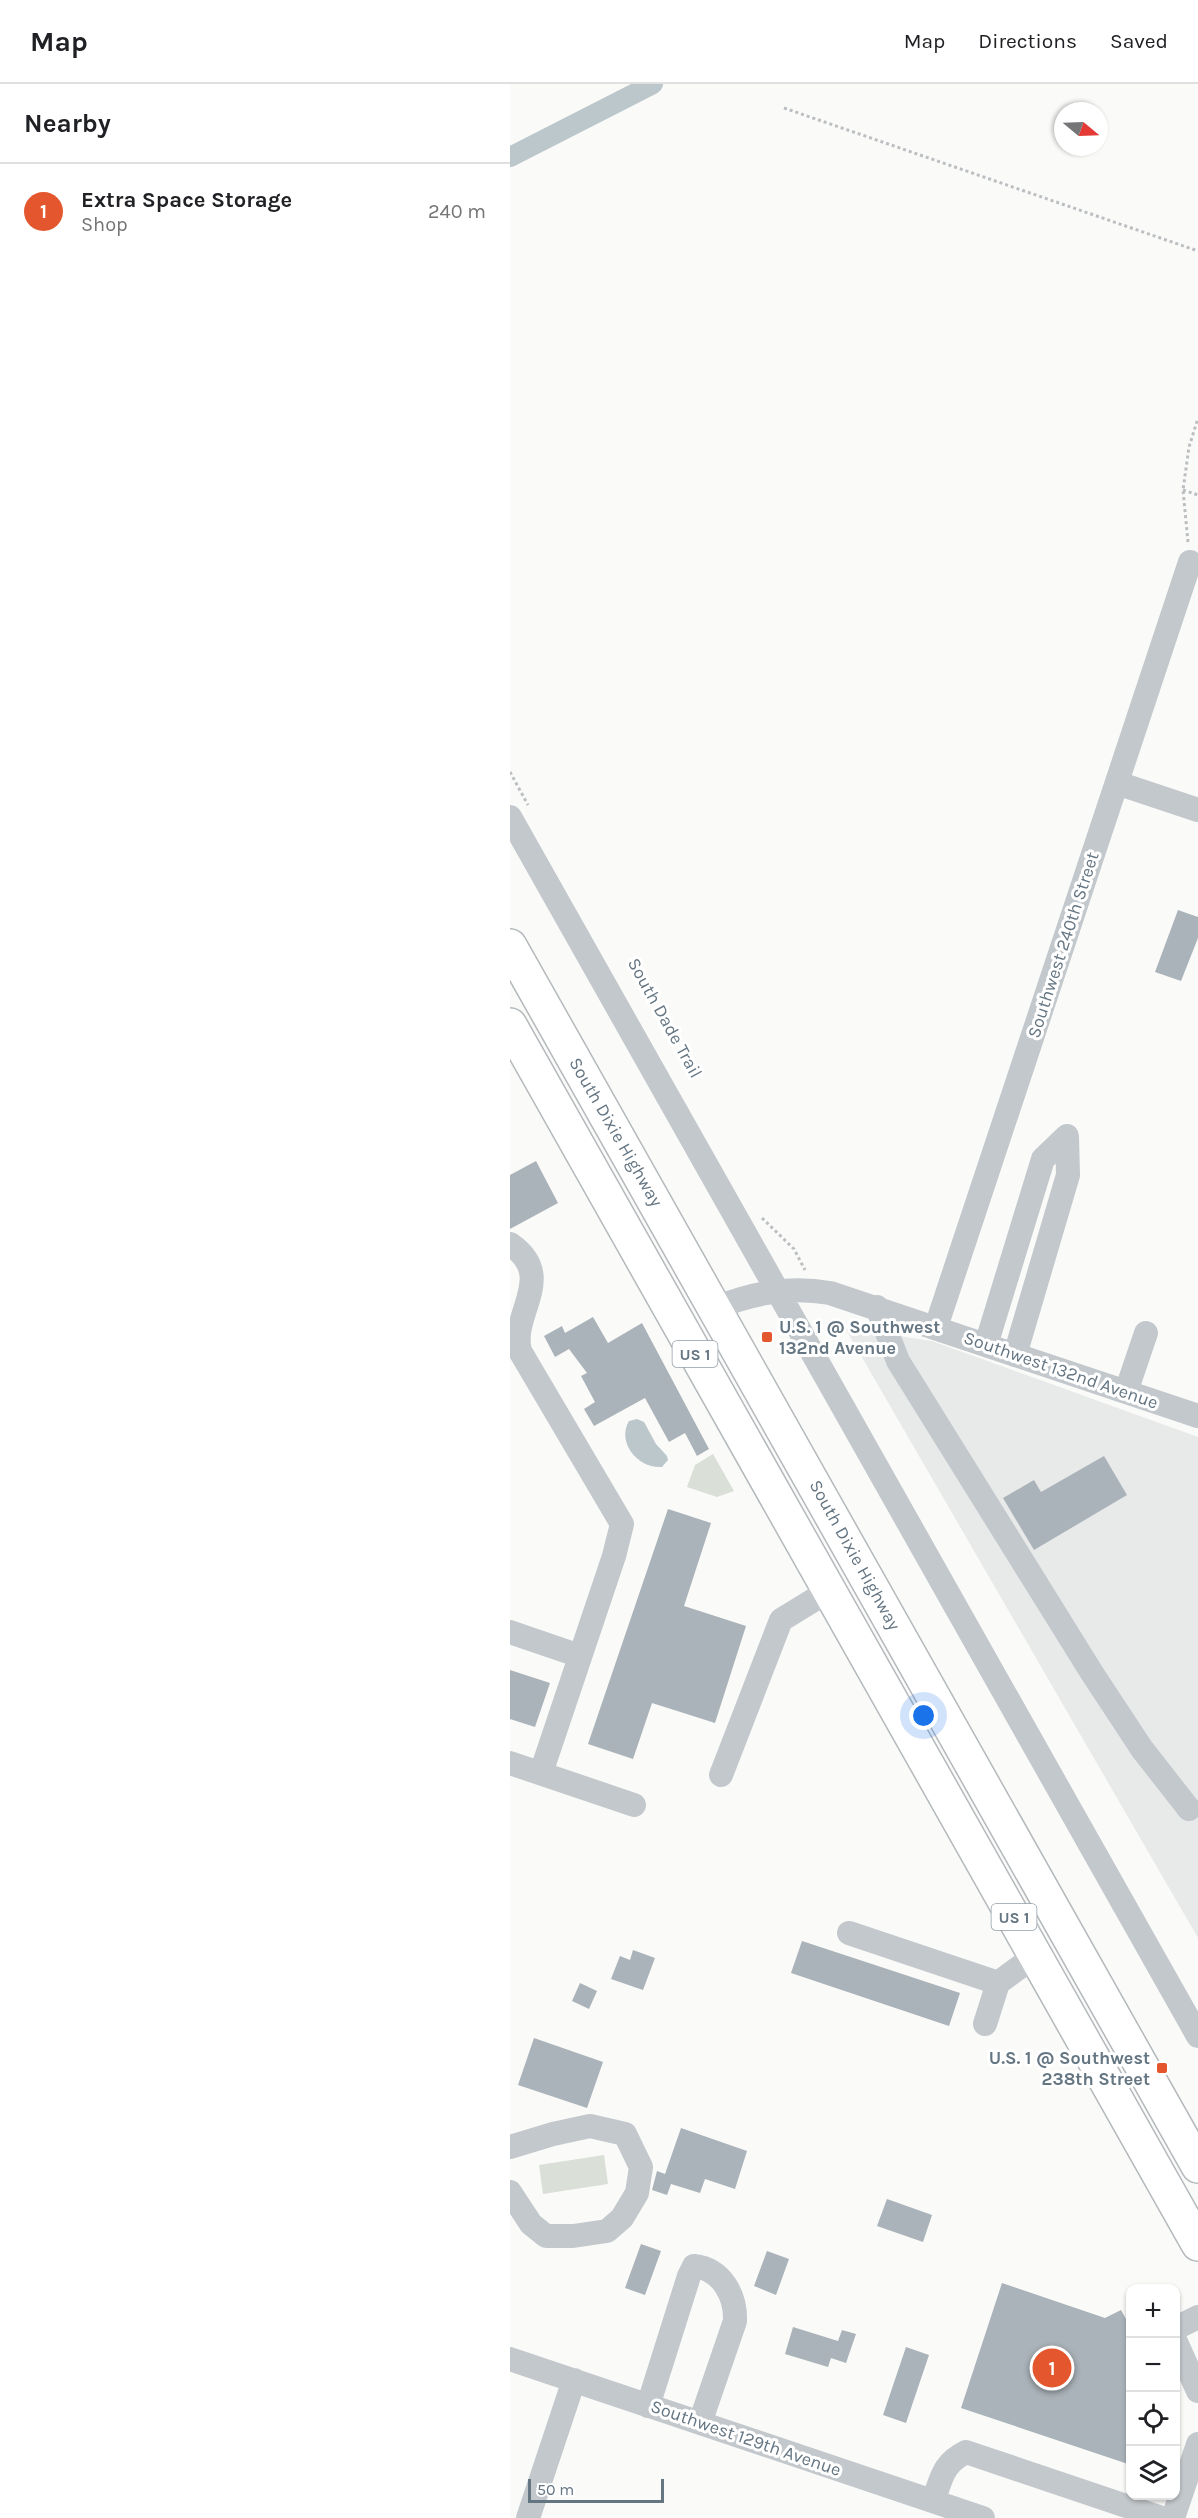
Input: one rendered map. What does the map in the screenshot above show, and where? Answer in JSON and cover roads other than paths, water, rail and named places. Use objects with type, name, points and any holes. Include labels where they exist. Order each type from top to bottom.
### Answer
[{"type":"highway","name":"South Dixie Highway","points":[[510,946],[1198,2166]]},
{"type":"highway","name":"US 1","points":[[510,1025],[1198,2244]]},
{"type":"highway","points":[[561,1116],[597,1143],[676,1280],[694,1299],[715,1308],[713,1324],[720,1358],[786,1476],[809,1524],[830,1590]]},
{"type":"street","name":"Southwest 240th Street","points":[[936,1328],[1190,562]]},
{"type":"street","points":[[1117,783],[1198,810]]},
{"type":"street","points":[[522,815],[777,1291],[1198,2036]]},
{"type":"street","points":[[986,1345],[1043,1160],[1067,1136],[1068,1175],[1016,1355]]},
{"type":"street","points":[[510,1244],[524,1257],[531,1275],[532,1290],[515,1339],[622,1524],[614,1556],[541,1773]]},
{"type":"street","name":"Southwest 132nd Avenue","points":[[715,1308],[746,1296],[777,1291],[820,1291],[877,1307],[1198,1416]]},
{"type":"street","points":[[877,1307],[898,1361],[916,1391],[1092,1673],[1142,1749],[1189,1809]]},
{"type":"street","points":[[1126,1392],[1146,1334]]},
{"type":"street","points":[[722,1775],[781,1620],[830,1590]]},
{"type":"street","points":[[510,1632],[580,1656]]},
{"type":"street","points":[[510,1763],[634,1805]]},
{"type":"street","points":[[849,1933],[998,1983]]},
{"type":"street","points":[[985,2024],[998,1983],[1036,1955]]},
{"type":"street","points":[[510,2147],[590,2126],[625,2134],[641,2167],[637,2193],[622,2218],[607,2230],[573,2236],[546,2236],[531,2224],[510,2192]]},
{"type":"street","points":[[648,2406],[689,2276],[694,2266],[704,2267],[724,2282],[736,2304],[735,2321],[700,2423]]},
{"type":"street","points":[[1180,2326],[1198,2317]]},
{"type":"street","points":[[1180,2351],[1198,2391]]},
{"type":"street","name":"Southwest 129th Avenue","points":[[510,2359],[983,2518]]},
{"type":"street","points":[[528,2518],[574,2380]]},
{"type":"street","points":[[1173,2518],[1198,2444]]},
{"type":"street","points":[[933,2501],[947,2465],[954,2458],[966,2452],[1162,2518]]},
{"type":"waterway","points":[[510,157],[653,84]]},
{"type":"place","name":"U.S. 1 @ Southwest 132nd Avenue","points":[[767,1337]]},
{"type":"place","name":"U.S. 1 @ Southwest 238th Street","points":[[1162,2068]]},
{"type":"place","name":"Extra Space Storage","points":[[1052,2368]]}]
